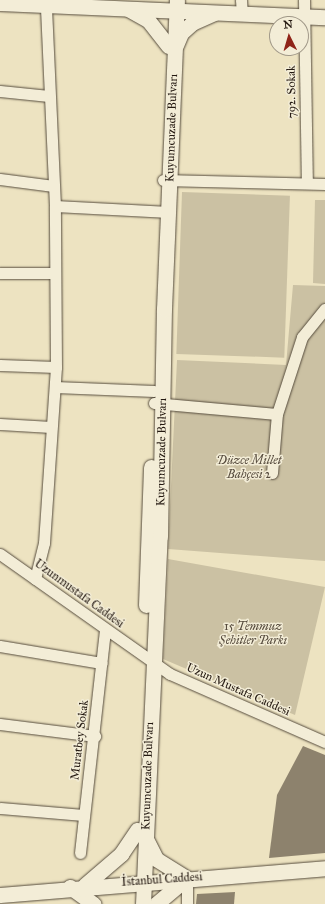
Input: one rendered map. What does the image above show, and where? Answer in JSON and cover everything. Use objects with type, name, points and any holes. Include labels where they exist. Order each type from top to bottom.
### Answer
[{"type":"main road","points":[[202,0],[217,12]]},
{"type":"main road","points":[[0,2],[173,4],[217,12]]},
{"type":"main road","points":[[128,4],[148,20],[171,47],[181,33],[192,23],[217,12],[242,7],[304,16]]},
{"type":"main road","name":"Kuyumcuzade Bulvarı","points":[[144,904],[140,882],[141,834],[173,4]]},
{"type":"main road","points":[[309,16],[325,17]]},
{"type":"main road","points":[[93,904],[77,887],[121,854],[141,834],[156,859],[187,878],[156,904]]},
{"type":"main road","name":"İstanbul Caddesi","points":[[0,896],[77,887],[325,868]]},
{"type":"main road","name":"Kuyumcuzade Bulvarı","points":[[134,904],[140,882]]},
{"type":"street","name":"792. Sokak","points":[[304,0],[304,16]]},
{"type":"street","points":[[35,579],[44,542],[56,367],[54,273],[55,206],[49,96],[55,3]]},
{"type":"street","name":"792. Sokak","points":[[305,56],[307,183]]},
{"type":"street","points":[[0,91],[49,96]]},
{"type":"street","points":[[0,179],[54,186]]},
{"type":"street","points":[[166,180],[325,184]]},
{"type":"street","points":[[55,206],[165,211]]},
{"type":"street","points":[[0,273],[54,273]]},
{"type":"street","points":[[272,473],[277,414],[302,338],[325,309]]},
{"type":"street","points":[[0,365],[56,367]]},
{"type":"street","points":[[55,387],[277,414]]},
{"type":"street","points":[[0,424],[51,427]]},
{"type":"street","name":"Uzunmustafa Caddesi","points":[[0,554],[105,630],[148,658]]},
{"type":"street","name":"Muratbey Sokak","points":[[80,853],[95,736],[105,630]]},
{"type":"street","points":[[0,646],[102,663]]},
{"type":"street","name":"Uzun Mustafa Caddesi","points":[[148,658],[170,674],[325,742]]},
{"type":"street","points":[[0,724],[95,736]]},
{"type":"street","points":[[0,808],[84,814]]},
{"type":"street","points":[[187,878],[187,904]]},
{"type":"green space","points":[[182,192],[290,196],[284,358],[176,354]]},
{"type":"green space","points":[[315,200],[325,200],[325,284],[313,283]]},
{"type":"green space","name":"Düzce Millet Bahçesi 2","points":[[293,285],[325,286],[325,561],[168,549],[177,360],[286,365]]},
{"type":"green space","name":"15 Temmuz Şehitler Parkı","points":[[168,559],[325,587],[295,715],[163,659]]},
{"type":"building","points":[[303,746],[325,755],[325,853],[269,858],[277,795]]},
{"type":"building","points":[[235,892],[234,904],[196,904],[197,894]]}]
